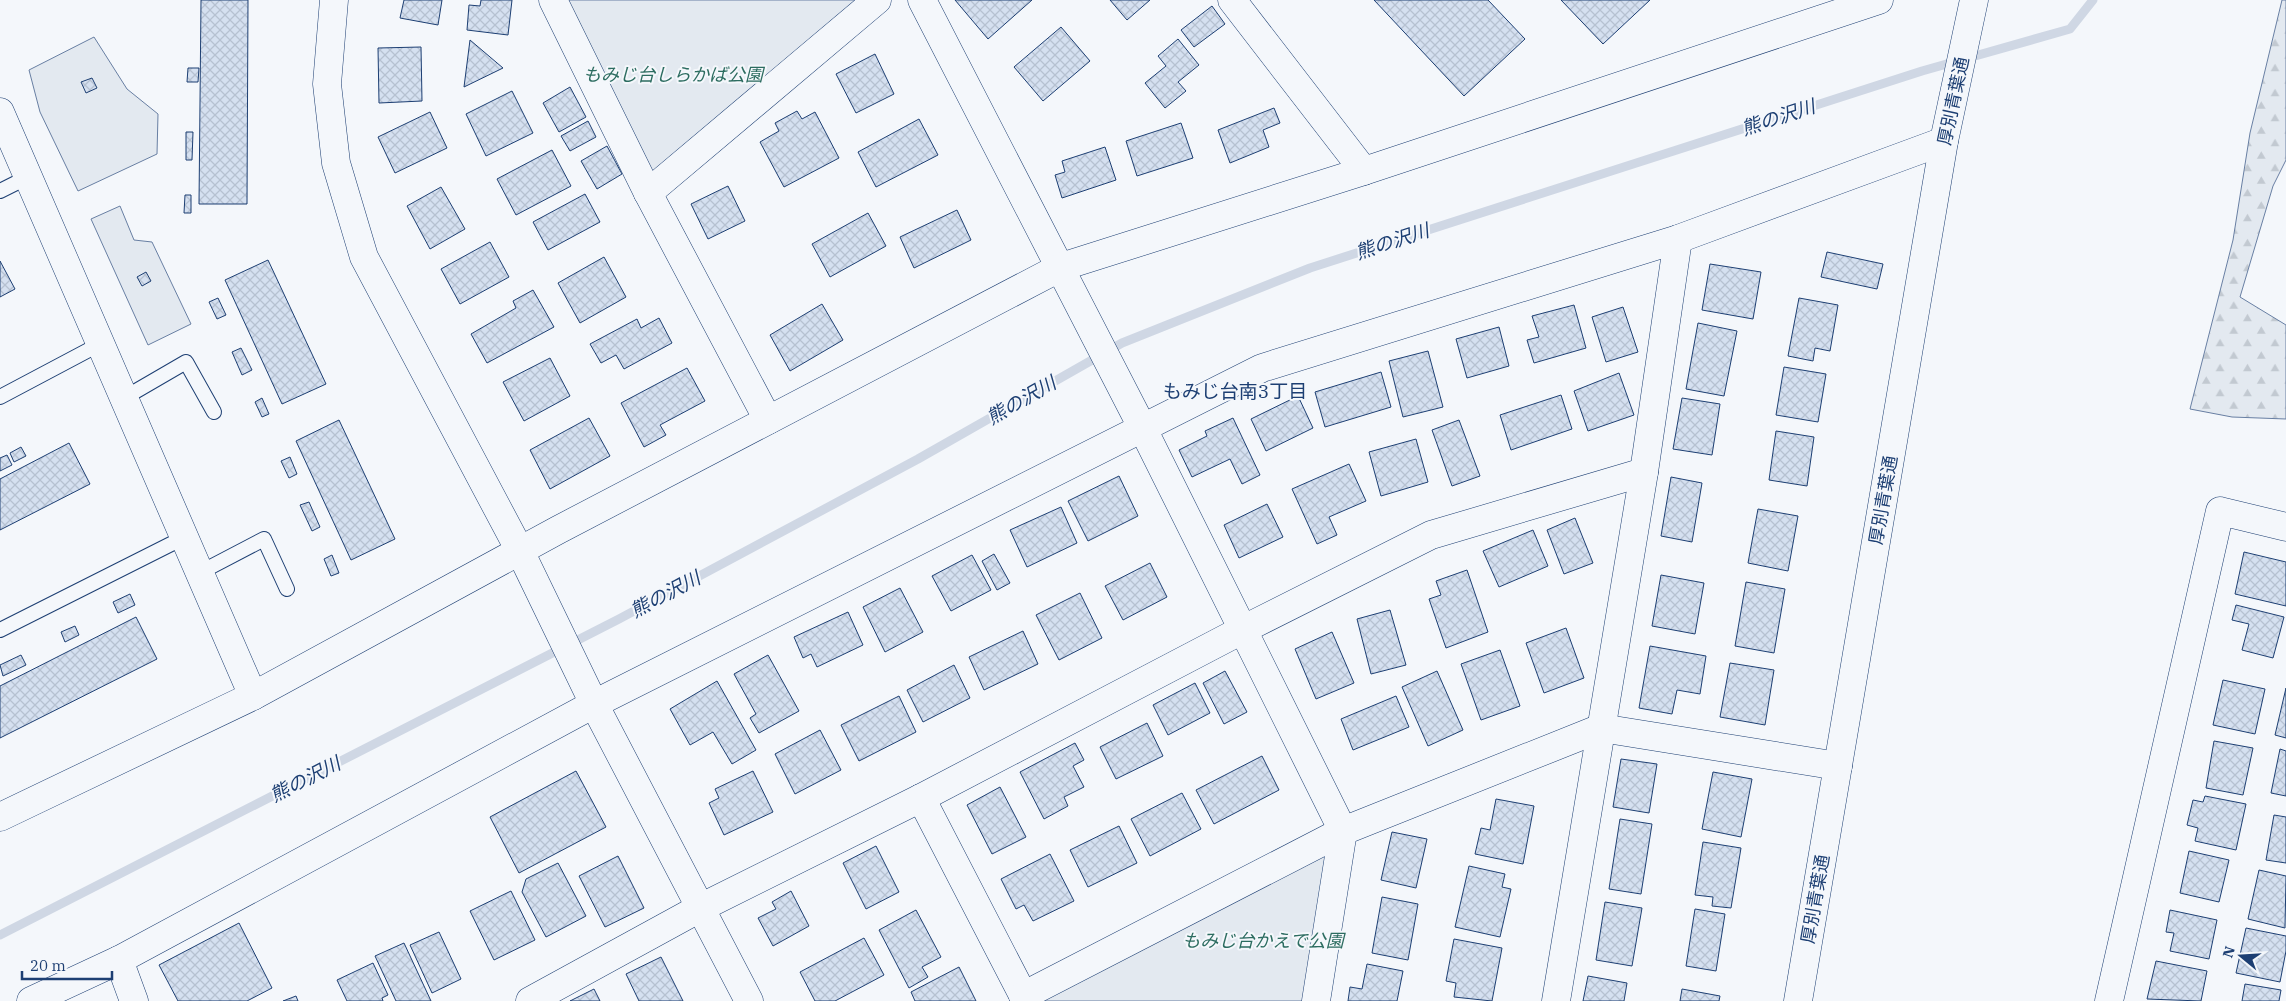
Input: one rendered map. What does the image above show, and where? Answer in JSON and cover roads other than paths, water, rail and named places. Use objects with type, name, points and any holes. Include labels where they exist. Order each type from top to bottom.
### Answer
[{"type":"street","points":[[334,0],[327,84],[336,163],[364,257],[520,551],[594,704],[749,1001]]},
{"type":"street","points":[[553,0],[648,192],[768,420]]},
{"type":"street","points":[[648,192],[877,0]]},
{"type":"street","points":[[922,0],[1122,386],[1343,831],[1316,1001]]},
{"type":"street","points":[[1232,0],[1364,171]]},
{"type":"street","points":[[0,818],[253,696],[520,551],[1061,267],[1364,171],[1879,0]]},
{"type":"street","name":"厚別青葉通","points":[[1798,1001],[1944,141],[1974,1]]},
{"type":"street","points":[[0,112],[253,696]]},
{"type":"street","points":[[31,1001],[119,960],[594,704],[1262,368],[1678,239],[1944,141]]},
{"type":"street","points":[[1556,1001],[1644,472],[1678,239]]},
{"type":"street","points":[[530,1001],[700,908],[921,798],[1244,629],[1431,535],[1644,472]]},
{"type":"street","points":[[2109,1001],[2220,511],[2286,527]]},
{"type":"street","points":[[921,798],[1024,998],[1343,831],[1601,728],[1838,766]]},
{"type":"street","points":[[119,960],[134,1001]]},
{"type":"lane","points":[[0,191],[28,177]]},
{"type":"lane","points":[[0,396],[100,344]]},
{"type":"lane","points":[[124,398],[186,362],[214,412]]},
{"type":"lane","points":[[0,630],[183,538]]},
{"type":"lane","points":[[199,573],[264,539],[286,589]]},
{"type":"waterway","name":"熊の沢川","points":[[0,935],[619,619],[918,459],[1122,343],[1310,268],[1922,71],[2070,29],[2093,0]]},
{"type":"district","name":"もみじ台南3丁目","points":[[1235,391]]},
{"type":"park label","name":"もみじ台しらかば公園","points":[[673,74]]},
{"type":"park label","name":"もみじ台かえで公園","points":[[1263,940]]}]
